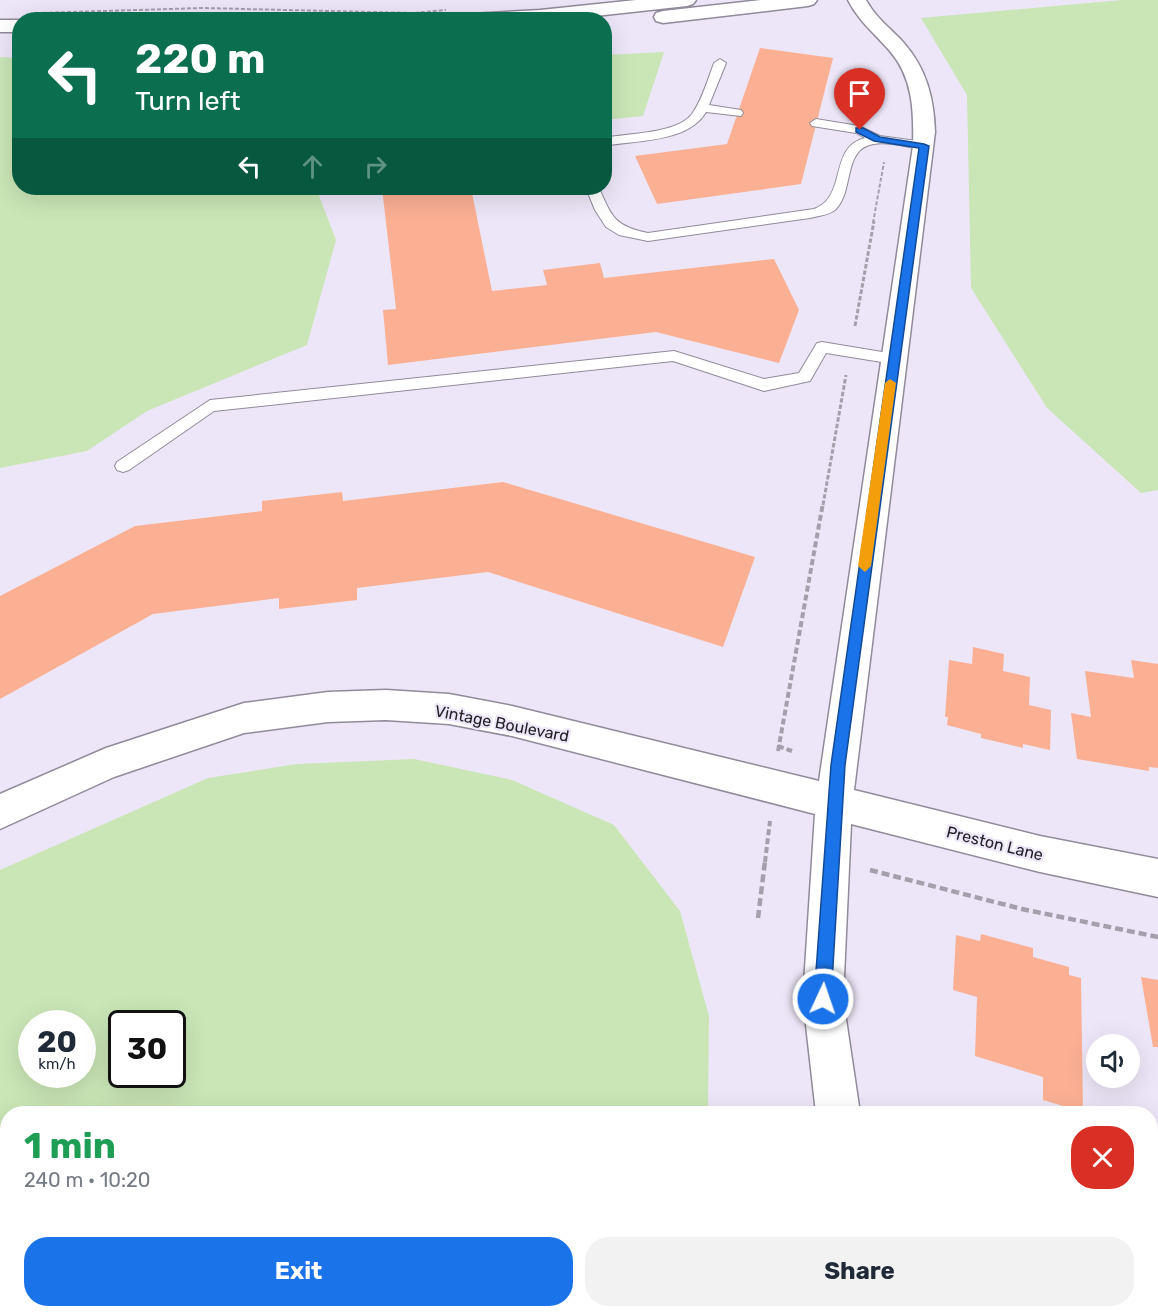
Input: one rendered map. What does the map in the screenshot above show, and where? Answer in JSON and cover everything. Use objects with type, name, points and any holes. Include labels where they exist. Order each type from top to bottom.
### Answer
[{"type":"street","points":[[577,12],[687,0]]},
{"type":"street","points":[[612,23],[808,0]]},
{"type":"street","points":[[837,1106],[823,999],[834,804],[924,146],[925,108],[921,87],[898,49],[862,12],[857,0]]},
{"type":"street","name":"Vintage Boulevard","points":[[0,812],[106,764],[244,718],[328,707],[386,705],[449,709],[512,721],[834,804]]},
{"type":"street","name":"Preston Lane","points":[[834,804],[1040,854],[1158,878]]},
{"type":"lane","points":[[612,141],[679,128],[697,117],[720,63]]},
{"type":"lane","points":[[700,108],[737,113]]},
{"type":"lane","points":[[816,123],[860,130],[883,140],[924,146]]},
{"type":"lane","points":[[596,195],[607,223],[623,233],[648,237],[810,214],[831,206],[838,195],[846,159],[857,145],[883,140]]},
{"type":"lane","points":[[123,466],[210,406],[674,356],[764,385],[804,377],[822,347],[894,360]]},
{"type":"path","points":[[138,12],[203,8],[372,12]]},
{"type":"path","points":[[425,12],[447,10]]},
{"type":"path","points":[[758,918],[778,746],[851,352],[883,140]]},
{"type":"path","points":[[860,869],[1022,909],[1158,937]]},
{"type":"green space","points":[[1122,0],[1158,0],[1158,490],[1141,493],[1047,408],[971,288],[967,95],[921,18]]},
{"type":"green space","points":[[664,52],[643,116],[612,119],[612,55]]},
{"type":"green space","points":[[0,57],[12,58],[12,195],[319,195],[336,240],[307,345],[147,411],[87,451],[0,468]]},
{"type":"green space","points":[[414,759],[512,780],[614,825],[680,911],[709,1016],[708,1106],[0,1106],[0,870],[208,778],[297,764]]},
{"type":"building","points":[[760,48],[833,58],[801,184],[657,204],[635,156],[727,144]]},
{"type":"building","points":[[383,195],[472,195],[492,291],[547,285],[543,270],[600,263],[604,278],[774,259],[799,310],[779,363],[656,332],[388,365],[383,310],[396,309]]},
{"type":"building","points":[[503,482],[755,557],[723,647],[488,572],[357,588],[357,600],[279,609],[279,598],[153,614],[0,699],[0,596],[135,526],[262,511],[262,501],[342,492],[343,501]]},
{"type":"building","points":[[973,647],[1004,654],[1003,671],[1030,677],[1029,705],[1051,710],[1050,750],[1023,744],[1023,748],[981,738],[981,734],[947,725],[948,717],[945,717],[949,660],[972,664]]},
{"type":"building","points":[[1131,660],[1158,664],[1158,768],[1149,767],[1149,771],[1077,759],[1071,713],[1091,717],[1085,671],[1134,678]]},
{"type":"building","points":[[981,934],[1033,948],[1033,957],[1069,967],[1069,975],[1081,978],[1083,1106],[1063,1106],[1043,1100],[1043,1077],[975,1056],[977,997],[953,990],[956,935],[980,941]]},
{"type":"building","points":[[1141,977],[1158,980],[1158,1047],[1153,1047]]},
{"type":"slow traffic","points":[[865,566],[890,383]]},
{"type":"route","points":[[823,999],[838,765],[924,146],[878,140],[860,130]]}]
